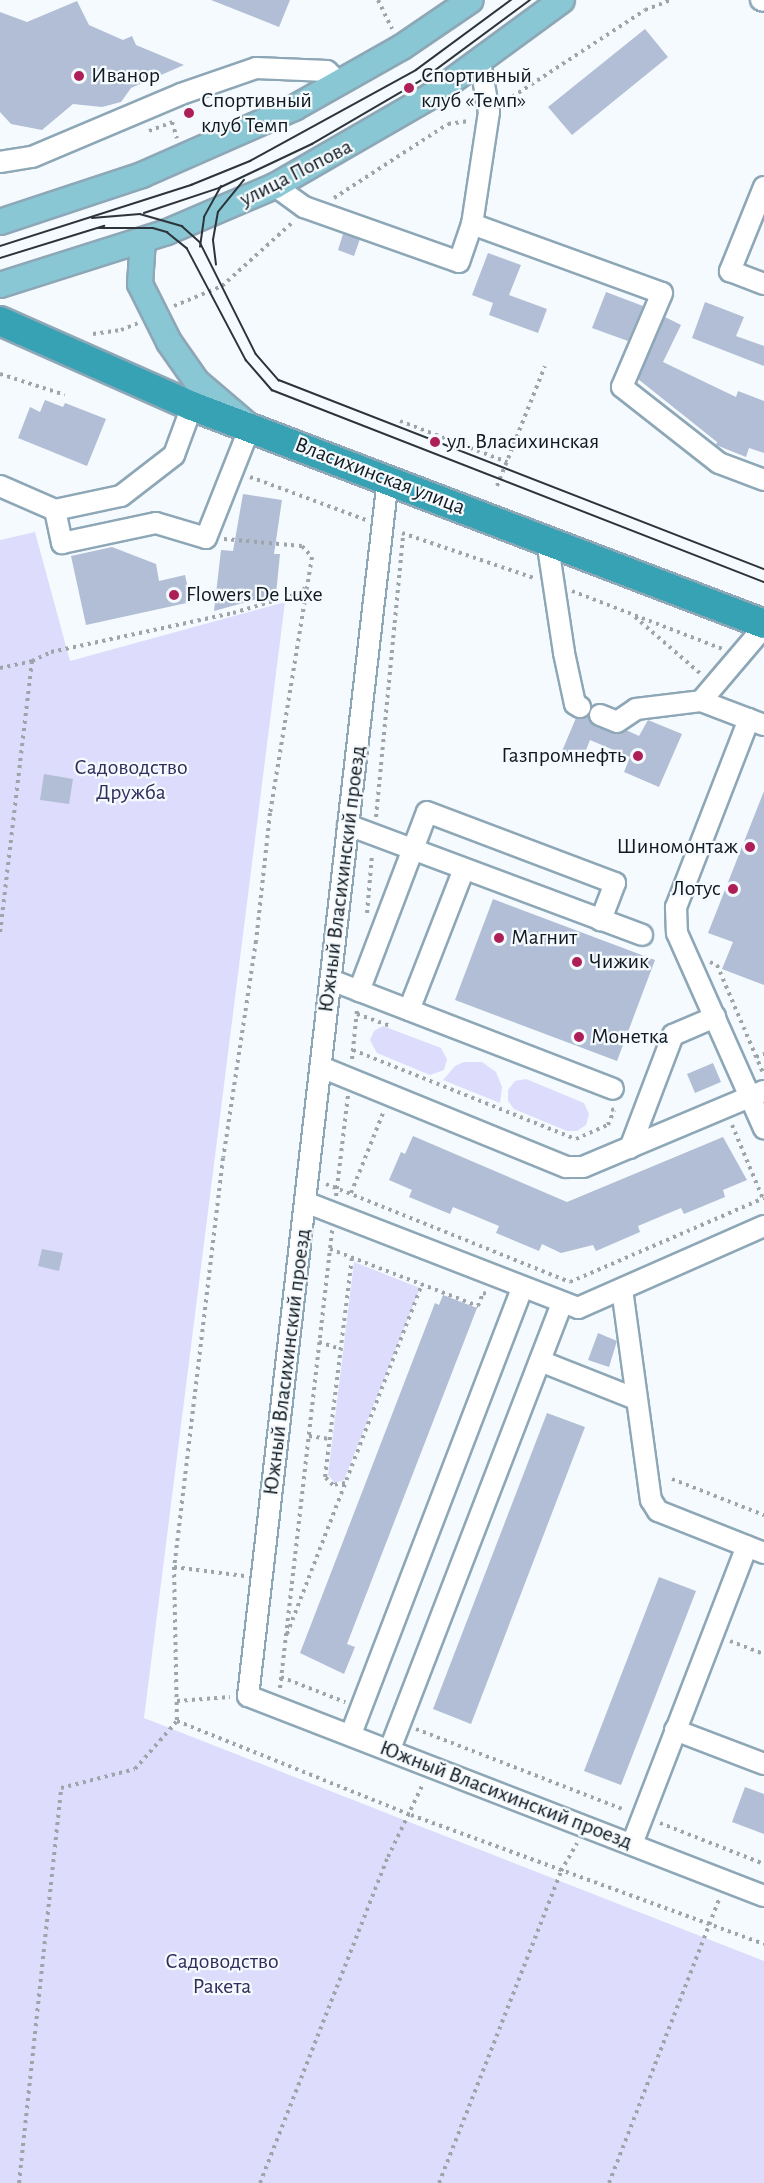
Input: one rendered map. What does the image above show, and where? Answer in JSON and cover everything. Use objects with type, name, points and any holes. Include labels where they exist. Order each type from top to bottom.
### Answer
[{"type":"highway","name":"Власихинская улица","points":[[0,321],[192,406],[547,540],[764,626]]},
{"type":"main road","points":[[0,222],[142,175],[294,108],[402,47],[471,0]]},
{"type":"main road","name":"улица Попова","points":[[0,285],[143,240],[275,186],[377,131],[480,62],[562,0]]},
{"type":"main road","points":[[143,240],[140,284],[169,342],[197,382],[250,427]]},
{"type":"main road","points":[[0,335],[39,340]]},
{"type":"street","points":[[275,186],[304,207],[459,262],[472,224],[489,112],[480,62]]},
{"type":"street","points":[[0,162],[32,157],[181,94],[256,68],[327,71],[339,83]]},
{"type":"street","points":[[764,187],[730,271],[764,284]]},
{"type":"street","points":[[472,224],[662,293],[622,387],[719,463],[764,480]]},
{"type":"street","points":[[0,486],[55,510],[121,496],[174,455],[192,406]]},
{"type":"street","points":[[55,510],[62,543],[156,523],[206,538],[250,427]]},
{"type":"street","name":"Южный Власихинский проезд","points":[[388,479],[248,1696],[390,1749],[764,1896]]},
{"type":"street","points":[[547,540],[570,683],[575,704],[580,707]]},
{"type":"street","points":[[701,701],[764,626]]},
{"type":"street","points":[[600,715],[617,722],[636,709],[701,701],[757,722],[676,907],[677,933],[715,1017],[757,1094],[764,1128]]},
{"type":"street","points":[[359,991],[427,812],[615,883],[601,920]]},
{"type":"street","points":[[348,825],[642,935]]},
{"type":"street","points":[[409,1010],[464,869]]},
{"type":"street","points":[[331,980],[613,1089]]},
{"type":"street","points":[[630,1148],[673,1035],[715,1017]]},
{"type":"street","points":[[321,1067],[566,1167],[583,1167],[757,1094]]},
{"type":"street","points":[[305,1202],[334,1212],[519,1297],[578,1308],[764,1226]]},
{"type":"street","points":[[622,1289],[651,1500],[658,1511],[755,1550],[712,1634],[632,1844]]},
{"type":"street","points":[[351,1734],[519,1297]]},
{"type":"street","points":[[390,1749],[562,1304]]},
{"type":"street","points":[[540,1361],[636,1399]]},
{"type":"street","points":[[675,1730],[764,1764]]},
{"type":"path","points":[[378,0],[392,30]]},
{"type":"path","points":[[448,124],[461,120],[476,122],[645,10],[671,0]]},
{"type":"path","points":[[93,334],[121,330],[144,321]]},
{"type":"path","points":[[497,486],[545,366]]},
{"type":"path","points":[[0,374],[65,395]]},
{"type":"path","points":[[400,421],[507,462]]},
{"type":"path","points":[[233,470],[382,526],[554,585],[739,656]]},
{"type":"path","points":[[366,924],[403,533]]},
{"type":"path","points":[[0,668],[32,661],[51,651],[233,613],[297,594],[305,588]]},
{"type":"path","points":[[632,615],[657,640],[714,685]]},
{"type":"path","points":[[0,933],[32,661]]},
{"type":"path","points":[[717,965],[764,1075]]},
{"type":"path","points":[[359,991],[281,1677],[361,1708]]},
{"type":"path","points":[[353,1050],[576,1139],[608,1125],[614,1110]]},
{"type":"path","points":[[756,1057],[764,1054]]},
{"type":"path","points":[[351,1193],[390,1096]]},
{"type":"path","points":[[308,1178],[351,1193],[570,1282],[764,1199],[725,1108]]},
{"type":"path","points":[[330,1249],[478,1306],[483,1293],[519,1297]]},
{"type":"path","points":[[346,1482],[333,1485],[325,1477],[352,1257]]},
{"type":"path","points":[[286,1638],[422,1284]]},
{"type":"path","points":[[320,1342],[341,1349]]},
{"type":"path","points":[[309,1436],[330,1438]]},
{"type":"path","points":[[672,1479],[764,1515]]},
{"type":"path","points":[[174,1567],[262,1579]]},
{"type":"path","points":[[712,1634],[764,1654]]},
{"type":"path","points":[[177,1701],[248,1696]]},
{"type":"path","points":[[19,2183],[61,1788],[135,1769],[177,1721]]},
{"type":"path","points":[[400,1723],[764,1864]]},
{"type":"path","points":[[260,2183],[388,1857],[430,1765]]},
{"type":"path","points":[[439,2183],[561,1871],[586,1827]]},
{"type":"path","points":[[609,2183],[707,1923],[727,1882]]},
{"type":"green space","points":[[35,532],[70,661],[285,602],[144,1718],[764,1961],[764,2183],[0,2183],[0,540]]},
{"type":"green space","points":[[383,1026],[441,1048],[447,1059],[444,1070],[430,1075],[377,1053],[370,1040],[374,1031]]},
{"type":"green space","points":[[464,1062],[482,1062],[496,1072],[502,1087],[500,1103],[443,1080],[455,1066]]},
{"type":"green space","points":[[526,1079],[584,1103],[589,1114],[586,1125],[577,1131],[567,1131],[514,1109],[508,1101],[508,1090],[515,1081]]},
{"type":"green space","points":[[354,1262],[420,1288],[344,1480],[335,1483],[328,1475]]},
{"type":"building","points":[[211,0],[290,0],[279,27]]},
{"type":"building","name":"Иванор","points":[[77,1],[89,25],[123,40],[132,36],[136,45],[184,65],[131,88],[121,102],[102,107],[73,104],[42,130],[11,124],[0,112],[0,12],[27,22]]},
{"type":"building","points":[[645,29],[668,57],[572,135],[548,107]]},
{"type":"building","points":[[343,234],[360,239],[354,256],[338,250]]},
{"type":"building","points":[[488,253],[521,265],[509,295],[547,309],[538,333],[489,315],[493,303],[472,295]]},
{"type":"building","points":[[606,292],[643,306],[628,341],[592,328]]},
{"type":"building","points":[[705,302],[744,317],[736,336],[764,346],[764,366],[692,338]]},
{"type":"building","points":[[665,317],[681,325],[663,362],[736,397],[738,391],[764,401],[764,453],[749,448],[746,457],[716,445],[717,442],[638,379]]},
{"type":"building","points":[[45,400],[63,407],[65,403],[106,419],[87,466],[18,438],[30,407],[40,412]]},
{"type":"building","points":[[243,494],[282,500],[274,554],[280,554],[276,594],[214,611],[221,550],[233,551]]},
{"type":"building","points":[[112,547],[156,564],[159,581],[185,575],[191,602],[86,625],[71,556]]},
{"type":"building","points":[[588,715],[595,726],[613,733],[626,730],[639,736],[648,720],[682,734],[659,787],[624,772],[630,757],[590,740],[582,760],[562,751],[576,718]]},
{"type":"building","points":[[44,774],[73,779],[69,804],[40,800]]},
{"type":"building","points":[[764,791],[764,985],[722,969],[733,942],[708,933]]},
{"type":"building","points":[[493,899],[655,960],[617,1061],[455,1000]]},
{"type":"building","points":[[713,1063],[721,1082],[695,1093],[687,1074]]},
{"type":"building","points":[[413,1136],[567,1202],[723,1137],[747,1180],[723,1190],[725,1197],[684,1214],[681,1208],[638,1226],[640,1232],[596,1251],[593,1245],[561,1253],[542,1244],[539,1251],[496,1233],[499,1226],[475,1216],[453,1207],[450,1214],[409,1197],[412,1190],[389,1180],[401,1152],[405,1154]]},
{"type":"building","points":[[42,1249],[63,1253],[59,1271],[38,1266]]},
{"type":"building","points":[[443,1295],[477,1308],[347,1644],[355,1647],[344,1674],[300,1653],[435,1303],[439,1305]]},
{"type":"building","points":[[598,1333],[617,1341],[609,1367],[588,1360]]},
{"type":"building","points":[[547,1413],[585,1427],[471,1724],[433,1709]]},
{"type":"building","points":[[659,1577],[696,1591],[621,1785],[584,1771]]},
{"type":"building","points":[[745,1787],[764,1794],[764,1834],[732,1822]]},
{"type":"tram line","points":[[0,246],[191,185],[250,161],[416,70],[511,0]]},
{"type":"tram line","points":[[144,213],[219,188],[312,144],[422,80],[530,0]]},
{"type":"tram line","points":[[216,265],[213,240],[218,212],[244,180]]},
{"type":"tram line","points":[[200,247],[204,217],[221,186]]},
{"type":"tram line","points":[[92,218],[140,214],[182,226],[200,242],[256,354],[279,380],[764,569]]},
{"type":"tram line","points":[[0,258],[104,226]]},
{"type":"tram line","points":[[98,228],[153,228],[167,232],[187,248],[246,360],[272,390],[764,582]]},
{"type":"place","name":"Иванор","points":[[79,76]]},
{"type":"place","name":"Спортивный клуб «Темп»","points":[[409,88]]},
{"type":"place","name":"Спортивный клуб Темп","points":[[189,113]]},
{"type":"place","name":"ул. Власихинская","points":[[435,442]]},
{"type":"place","name":"Flowers De Luxe","points":[[174,595]]},
{"type":"place","name":"Газпромнефть","points":[[638,756]]},
{"type":"place","name":"Шиномонтаж","points":[[750,847]]},
{"type":"place","name":"Лотус","points":[[733,889]]},
{"type":"place","name":"Магнит","points":[[499,938]]},
{"type":"place","name":"Чижик","points":[[577,962]]},
{"type":"place","name":"Монетка","points":[[579,1037]]},
{"type":"park label","name":"Садоводство Дружба","points":[[131,780]]},
{"type":"park label","name":"Садоводство Ракета","points":[[222,1974]]}]
